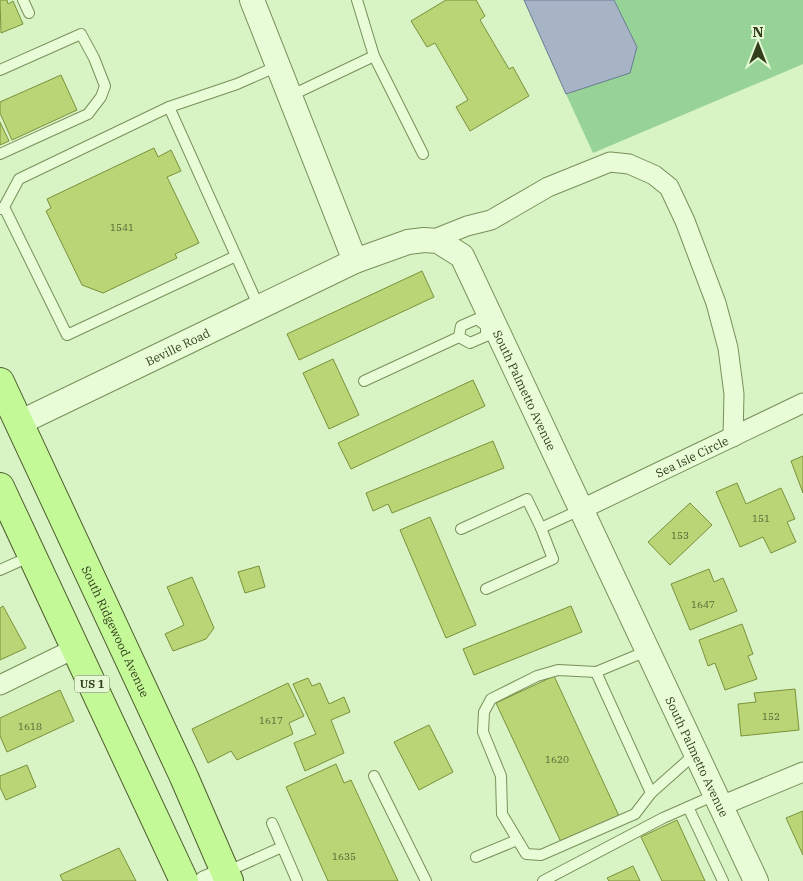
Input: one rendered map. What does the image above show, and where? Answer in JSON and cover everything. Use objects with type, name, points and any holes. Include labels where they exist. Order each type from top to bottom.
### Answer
[{"type":"main road","name":"South Ridgewood Avenue","points":[[0,382],[10,427],[180,768],[220,878]]},
{"type":"main road","name":"US 1","points":[[0,487],[184,881]]},
{"type":"street","points":[[252,0],[356,261],[408,242],[432,240],[467,226],[491,220],[548,186],[610,162],[629,164],[654,175],[669,187],[685,222],[716,304],[729,357],[734,394],[733,437]]},
{"type":"street","name":"South Palmetto Avenue","points":[[432,240],[438,241],[462,256],[489,324],[580,510],[756,881]]},
{"type":"street","name":"Beville Road","points":[[10,427],[356,261]]},
{"type":"street","name":"Sea Isle Circle","points":[[580,510],[803,404]]},
{"type":"street","points":[[0,685],[76,648]]},
{"type":"street","points":[[719,800],[803,772]]},
{"type":"lane","points":[[23,0],[29,13]]},
{"type":"lane","points":[[357,0],[374,56],[422,154]]},
{"type":"lane","points":[[0,70],[82,34],[105,86],[101,97],[88,114],[0,154]]},
{"type":"lane","points":[[290,96],[374,56]]},
{"type":"lane","points":[[236,256],[68,335],[2,208],[19,179],[170,107],[237,84],[278,66]]},
{"type":"lane","points":[[170,107],[259,307]]},
{"type":"lane","points":[[477,319],[489,324],[486,336],[470,343],[459,337],[461,326],[477,319]]},
{"type":"lane","points":[[364,381],[459,337]]},
{"type":"lane","points":[[461,530],[527,499],[541,528],[553,559],[486,589]]},
{"type":"lane","points":[[541,528],[580,510]]},
{"type":"lane","points":[[0,570],[32,555]]},
{"type":"lane","points":[[647,651],[596,672],[558,670],[537,676],[491,699],[484,712],[483,732],[501,776],[502,814],[526,854],[541,855],[635,814],[651,793],[696,754]]},
{"type":"lane","points":[[596,672],[651,793]]},
{"type":"lane","points":[[374,776],[426,881]]},
{"type":"lane","points":[[543,881],[663,818],[688,807],[719,800]]},
{"type":"lane","points":[[688,807],[723,881]]},
{"type":"lane","points":[[272,823],[296,881]]},
{"type":"lane","points":[[476,857],[517,840]]},
{"type":"lane","points":[[220,878],[282,847]]},
{"type":"green space","points":[[614,0],[803,0],[803,64],[593,153],[566,94],[569,94],[637,47]]},
{"type":"water","points":[[524,0],[614,0],[637,47],[630,73],[566,94]]},
{"type":"building","points":[[0,0],[7,0],[8,4],[13,1],[23,24],[1,33]]},
{"type":"building","points":[[446,0],[476,0],[485,16],[480,20],[509,69],[513,67],[529,96],[470,131],[456,107],[468,100],[435,43],[427,47],[411,21]]},
{"type":"building","points":[[61,75],[77,110],[12,140],[0,113],[0,102]]},
{"type":"building","points":[[0,122],[9,141],[0,145]]},
{"type":"building","points":[[154,148],[158,157],[171,150],[181,171],[167,177],[199,243],[175,254],[177,258],[103,293],[82,285],[46,211],[51,208],[47,199]]},
{"type":"building","points":[[422,271],[434,297],[299,360],[287,334]]},
{"type":"building","points":[[333,359],[359,415],[329,429],[303,373]]},
{"type":"building","points":[[473,380],[485,406],[351,469],[338,443]]},
{"type":"building","points":[[493,441],[504,468],[392,513],[388,504],[373,511],[366,493]]},
{"type":"building","points":[[803,456],[803,493],[791,461]]},
{"type":"building","points":[[737,483],[746,504],[781,488],[795,519],[787,522],[796,542],[771,553],[763,537],[740,547],[716,492]]},
{"type":"building","points":[[690,503],[712,525],[670,565],[648,542]]},
{"type":"building","points":[[430,517],[476,625],[446,638],[400,530]]},
{"type":"building","points":[[259,566],[265,587],[245,593],[238,572]]},
{"type":"building","points":[[709,569],[714,582],[723,578],[737,611],[690,630],[671,584]]},
{"type":"building","points":[[192,577],[214,628],[206,639],[173,651],[165,634],[184,625],[167,587]]},
{"type":"building","points":[[3,606],[26,648],[0,660],[0,608]]},
{"type":"building","points":[[571,606],[582,632],[474,675],[463,649]]},
{"type":"building","points":[[742,624],[753,654],[748,656],[757,679],[725,690],[715,663],[708,666],[699,640]]},
{"type":"building","points":[[554,676],[619,816],[561,842],[496,703]]},
{"type":"building","points":[[308,678],[312,686],[320,683],[329,704],[344,697],[350,712],[331,720],[344,753],[305,771],[294,743],[316,734],[293,684]]},
{"type":"building","points":[[288,683],[304,716],[289,723],[293,734],[237,760],[231,751],[208,763],[192,729]]},
{"type":"building","points":[[795,689],[799,730],[741,736],[738,704],[756,702],[754,693]]},
{"type":"building","points":[[60,690],[74,721],[7,752],[0,736],[0,718]]},
{"type":"building","points":[[429,725],[453,772],[419,790],[394,742]]},
{"type":"building","points":[[336,764],[344,783],[351,780],[398,881],[328,881],[286,787]]},
{"type":"building","points":[[27,765],[36,787],[6,800],[0,787],[0,776]]},
{"type":"building","points":[[803,811],[803,855],[786,818]]},
{"type":"building","points":[[677,820],[705,881],[662,881],[641,837]]},
{"type":"building","points":[[119,848],[136,881],[63,881],[60,875]]},
{"type":"building","points":[[633,866],[640,881],[609,881],[607,878]]}]
